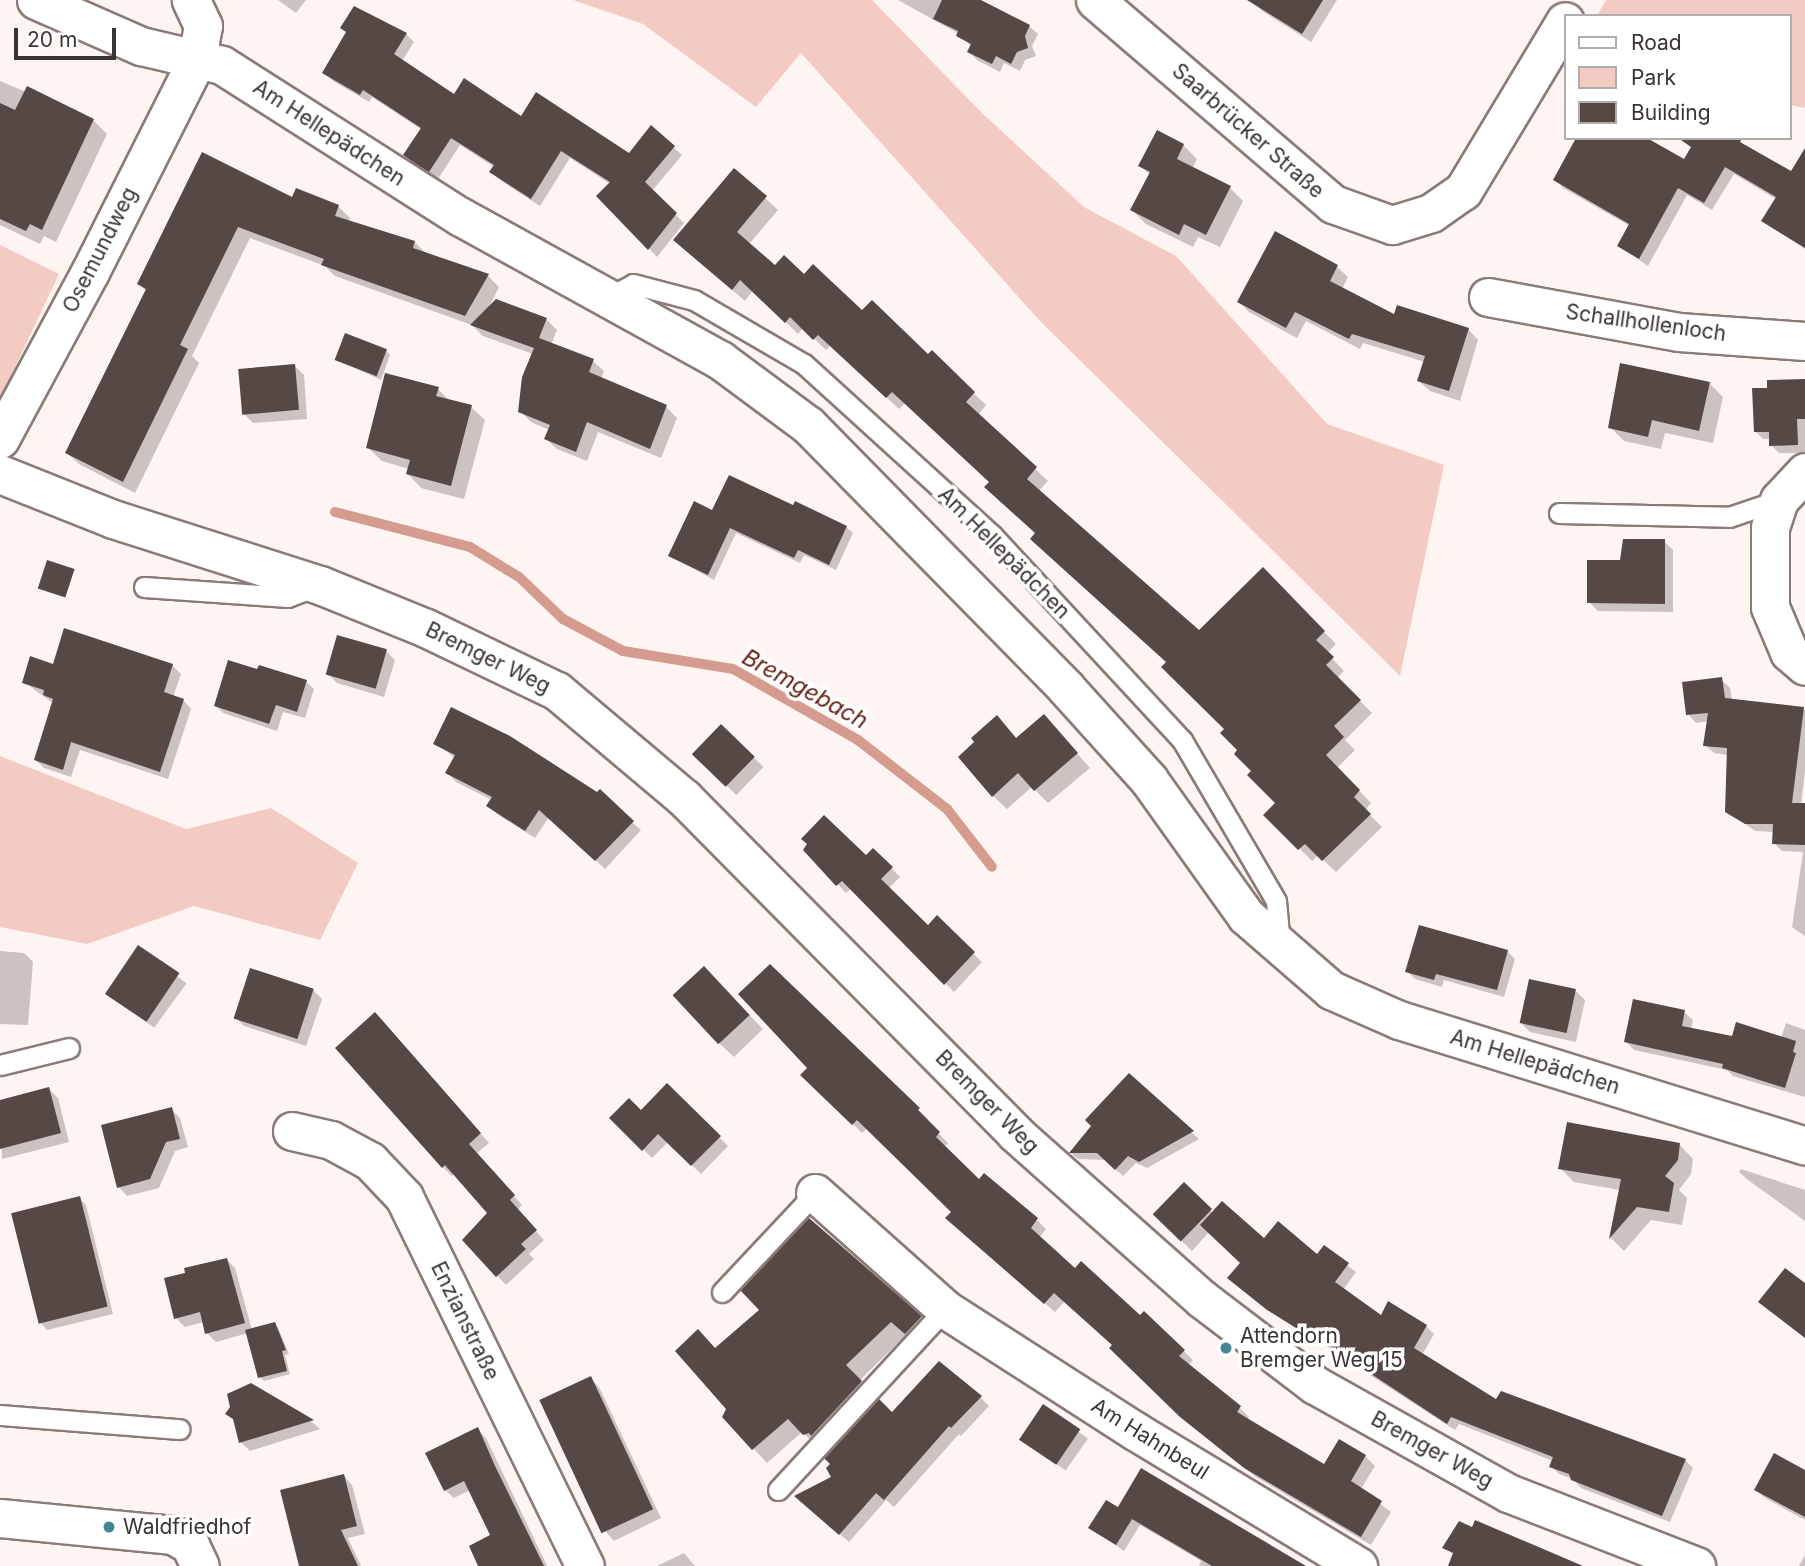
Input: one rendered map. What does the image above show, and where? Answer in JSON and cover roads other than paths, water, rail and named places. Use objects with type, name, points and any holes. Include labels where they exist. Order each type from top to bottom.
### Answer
[{"type":"street","name":"Am Hellepädchen","points":[[36,0],[141,46],[222,65],[461,217],[609,296],[720,360],[808,425],[1066,688],[1149,780],[1246,916],[1331,990],[1399,1020],[1805,1146]]},
{"type":"street","name":"Osemundweg","points":[[0,439],[90,272],[197,59],[203,26],[191,0]]},
{"type":"street","name":"Saarbrücker Straße","points":[[1095,0],[1333,204],[1392,225],[1432,213],[1463,191],[1563,24]]},
{"type":"street","name":"Schallhollenloch","points":[[1488,297],[1679,332],[1805,341]]},
{"type":"street","points":[[1805,472],[1780,500],[1770,527],[1770,607],[1789,652],[1805,666]]},
{"type":"street","name":"Bremger Weg","points":[[0,474],[113,519],[320,584],[426,628],[557,691],[684,798],[1015,1133],[1202,1299],[1315,1385],[1508,1493],[1696,1566]]},
{"type":"street","name":"Enzianstraße","points":[[292,1131],[331,1140],[370,1161],[404,1197],[585,1566]]},
{"type":"street","name":"Am Hahnbeul","points":[[815,1193],[945,1309],[1135,1431],[1358,1566]]},
{"type":"street","points":[[0,1518],[173,1535],[190,1545],[200,1566]]},
{"type":"lane","name":"Am Hellepädchen","points":[[609,296],[633,284],[694,300],[804,364],[992,535],[1182,740],[1276,901],[1281,948]]},
{"type":"lane","points":[[1559,513],[1729,517],[1780,500]]},
{"type":"lane","points":[[144,587],[288,597],[320,584]]},
{"type":"lane","points":[[0,1065],[69,1048]]},
{"type":"lane","name":"Am Hahnbeul","points":[[722,1292],[815,1193]]},
{"type":"lane","points":[[778,1490],[945,1309]]},
{"type":"lane","points":[[0,1415],[179,1429]]},
{"type":"waterway","name":"Bremgebach","points":[[335,512],[470,547],[519,577],[563,619],[623,651],[733,669],[858,740],[947,809],[992,867]]},
{"type":"place","name":"Attendorn Bremger Weg 15","points":[[1226,1348]]},
{"type":"place","name":"Waldfriedhof","points":[[109,1527]]}]
